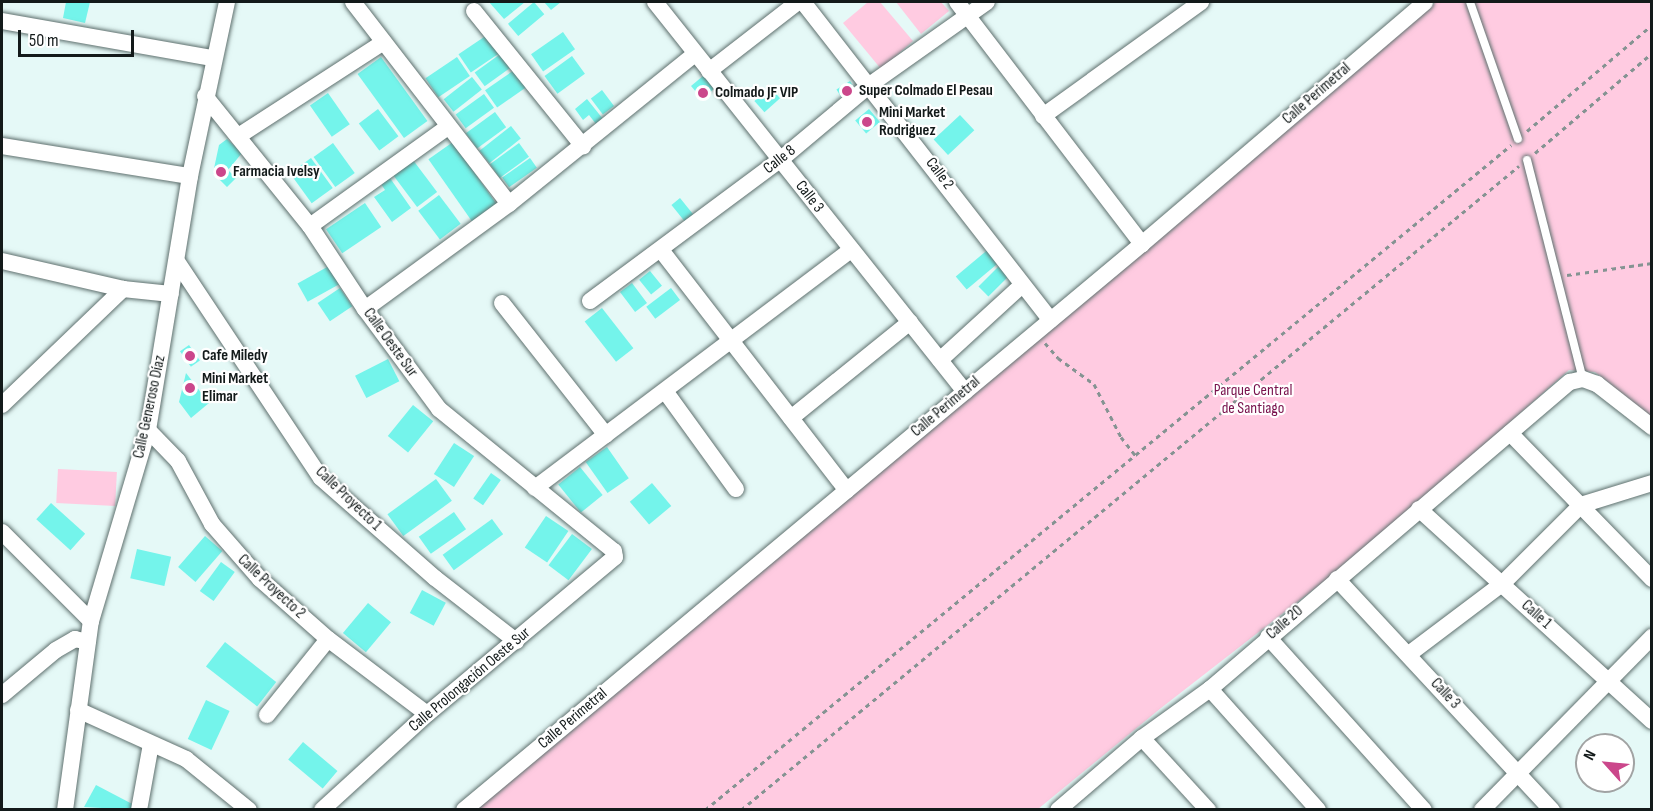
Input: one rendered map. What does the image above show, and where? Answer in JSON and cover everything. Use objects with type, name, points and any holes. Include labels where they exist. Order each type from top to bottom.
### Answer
[{"type":"street","name":"Calle Generoso Díaz","points":[[65,810],[91,621],[148,430],[178,263],[190,176],[212,58],[227,2]]},
{"type":"street","points":[[353,2],[448,128],[509,204]]},
{"type":"street","name":"Calle 3","points":[[655,2],[965,392]]},
{"type":"street","points":[[710,71],[798,2]]},
{"type":"street","name":"Calle 2","points":[[803,2],[871,84],[1022,285],[1051,320]]},
{"type":"street","name":"Calle 8","points":[[591,302],[780,160],[961,8],[987,2]]},
{"type":"street","points":[[1042,116],[1202,2]]},
{"type":"street","name":"Calle Perimetral","points":[[464,810],[1142,244],[1425,2]]},
{"type":"street","points":[[961,8],[1142,244]]},
{"type":"street","points":[[474,11],[583,146]]},
{"type":"street","points":[[2,21],[212,58]]},
{"type":"street","points":[[240,135],[384,42]]},
{"type":"street","points":[[365,309],[509,204],[695,54]]},
{"type":"street","name":"Calle Oeste Sur","points":[[205,96],[240,135],[310,226],[365,309],[439,409],[614,551]]},
{"type":"street","points":[[310,226],[448,128]]},
{"type":"street","points":[[2,146],[190,176]]},
{"type":"street","points":[[661,250],[847,491]]},
{"type":"street","points":[[535,488],[851,250]]},
{"type":"street","points":[[2,261],[123,289],[171,294]]},
{"type":"street","name":"Calle Proyecto 1","points":[[178,263],[321,478],[435,578],[516,641]]},
{"type":"street","points":[[940,360],[1022,285]]},
{"type":"street","points":[[2,405],[9,390],[123,289]]},
{"type":"street","points":[[502,303],[606,435]]},
{"type":"street","points":[[791,417],[910,322]]},
{"type":"street","points":[[1584,379],[1597,384],[1652,427]]},
{"type":"street","name":"Calle 20","points":[[1066,808],[1142,738],[1209,689],[1570,382],[1584,379]]},
{"type":"street","points":[[665,391],[736,489]]},
{"type":"street","name":"Calle Proyecto 2","points":[[148,430],[178,461],[194,494],[235,553],[328,639],[427,714]]},
{"type":"street","points":[[1510,433],[1652,579]]},
{"type":"street","points":[[1409,654],[1502,584],[1581,505],[1652,483]]},
{"type":"street","name":"Calle 1","points":[[1419,509],[1652,721]]},
{"type":"street","points":[[2,532],[91,621]]},
{"type":"street","name":"Calle Prolongación Oeste Sur","points":[[322,810],[427,714],[613,563],[614,551]]},
{"type":"street","name":"Calle 3","points":[[1337,579],[1552,810]]},
{"type":"street","points":[[1268,637],[1424,810]]},
{"type":"street","points":[[1482,810],[1652,637]]},
{"type":"street","points":[[267,715],[328,639]]},
{"type":"street","points":[[5,684],[71,640],[88,642]]},
{"type":"street","points":[[1209,689],[1318,810]]},
{"type":"street","points":[[78,710],[186,759],[249,810]]},
{"type":"street","points":[[1142,738],[1208,810]]},
{"type":"street","points":[[140,810],[151,744]]},
{"type":"lane","points":[[1470,2],[1518,139]]},
{"type":"lane","points":[[1527,160],[1584,379]]},
{"type":"path","points":[[705,810],[1136,456],[1652,26]]},
{"type":"path","points":[[741,810],[1527,160],[1652,53]]},
{"type":"path","points":[[1556,276],[1652,264]]},
{"type":"path","points":[[1037,332],[1058,358],[1095,384],[1121,437],[1136,456]]},
{"type":"green space","points":[[868,2],[880,2],[913,41],[881,69],[843,23]]},
{"type":"green space","points":[[896,2],[941,2],[949,11],[921,34]]},
{"type":"green space","name":"Parque Central de Santiago","points":[[1436,2],[1651,2],[1651,417],[1595,372],[1569,370],[1367,548],[1161,708],[1038,809],[475,810]]},
{"type":"green space","points":[[58,469],[117,472],[115,506],[56,503]]},
{"type":"building","points":[[66,2],[90,2],[85,23],[63,18]]},
{"type":"building","points":[[489,2],[525,2],[504,19]]},
{"type":"building","points":[[534,2],[544,14],[518,36],[508,24]]},
{"type":"building","points":[[544,2],[561,2],[551,10]]},
{"type":"building","points":[[563,32],[575,49],[543,72],[531,54]]},
{"type":"building","points":[[490,33],[502,51],[471,72],[458,54]]},
{"type":"building","points":[[503,52],[513,66],[485,86],[475,73]]},
{"type":"building","points":[[572,56],[585,74],[557,94],[544,76]]},
{"type":"building","points":[[381,57],[427,121],[404,138],[358,74]]},
{"type":"building","points":[[457,57],[470,76],[438,97],[425,78]]},
{"type":"building","points":[[517,68],[529,85],[497,108],[485,90]]},
{"type":"building","name":"Colmado JF VIP","points":[[703,76],[716,87],[702,99],[691,86]]},
{"type":"building","points":[[472,77],[482,90],[453,112],[444,99]]},
{"type":"building","name":"Super Colmado El Pesau","points":[[850,81],[857,92],[843,101],[836,89]]},
{"type":"building","points":[[770,87],[780,98],[764,112],[754,101]]},
{"type":"building","points":[[602,90],[614,106],[603,114],[591,98]]},
{"type":"building","points":[[328,93],[350,124],[332,137],[310,106]]},
{"type":"building","points":[[484,94],[494,108],[466,128],[456,115]]},
{"type":"building","points":[[587,99],[603,119],[596,124],[589,115],[583,120],[575,109]]},
{"type":"building","points":[[378,109],[398,136],[379,151],[359,123]]},
{"type":"building","name":"Mini Market Rodriguez","points":[[869,109],[880,122],[866,134],[855,121]]},
{"type":"building","points":[[495,112],[506,127],[477,149],[466,133]]},
{"type":"building","points":[[960,115],[974,130],[948,155],[934,140]]},
{"type":"building","points":[[511,126],[521,139],[489,163],[479,151]]},
{"type":"building","points":[[227,139],[242,153],[228,170],[236,178],[227,187],[213,173],[219,145]]},
{"type":"building","points":[[453,142],[499,208],[475,226],[428,159]]},
{"type":"building","points":[[333,143],[355,173],[335,187],[314,157]]},
{"type":"building","points":[[519,143],[529,157],[500,178],[490,164]]},
{"type":"building","points":[[311,158],[333,188],[312,203],[290,173]]},
{"type":"building","points":[[530,158],[537,168],[509,187],[502,178]]},
{"type":"building","points":[[413,160],[437,192],[417,207],[393,175]]},
{"type":"building","points":[[390,178],[411,208],[392,222],[374,197],[385,190],[381,184]]},
{"type":"building","points":[[439,195],[461,224],[440,239],[418,211]]},
{"type":"building","points":[[680,198],[696,218],[688,225],[671,205]]},
{"type":"building","points":[[365,203],[381,227],[342,253],[326,229]]},
{"type":"building","points":[[991,247],[1002,260],[967,290],[956,277]]},
{"type":"building","points":[[329,266],[339,284],[308,302],[298,283]]},
{"type":"building","points":[[999,266],[1009,276],[988,296],[978,287]]},
{"type":"building","points":[[650,271],[662,286],[651,295],[639,280]]},
{"type":"building","points":[[632,283],[647,303],[635,312],[620,292]]},
{"type":"building","points":[[340,288],[352,306],[330,321],[318,303]]},
{"type":"building","points":[[671,288],[680,300],[655,319],[646,307]]},
{"type":"building","points":[[602,308],[633,348],[616,362],[585,322]]},
{"type":"building","name":"Cafe Miledy","points":[[189,345],[200,361],[191,367],[180,351]]},
{"type":"building","points":[[388,359],[399,381],[366,398],[355,376]]},
{"type":"building","name":"Mini Market Elimar","points":[[186,373],[209,403],[191,418],[179,402]]},
{"type":"building","points":[[413,405],[433,421],[408,452],[388,436]]},
{"type":"building","points":[[454,443],[474,456],[454,487],[434,474]]},
{"type":"building","points":[[607,447],[629,478],[607,493],[586,462]]},
{"type":"building","points":[[580,467],[603,495],[581,513],[558,485]]},
{"type":"building","points":[[491,473],[501,480],[483,505],[473,498]]},
{"type":"building","points":[[436,479],[452,501],[403,536],[387,514]]},
{"type":"building","points":[[652,483],[671,506],[649,525],[630,502]]},
{"type":"building","points":[[51,503],[85,534],[70,550],[36,519]]},
{"type":"building","points":[[454,512],[466,529],[431,554],[419,537]]},
{"type":"building","points":[[546,516],[568,531],[547,563],[525,548]]},
{"type":"building","points":[[492,519],[503,534],[454,570],[443,555]]},
{"type":"building","points":[[572,534],[592,549],[568,580],[549,565]]},
{"type":"building","points":[[205,536],[222,551],[195,582],[178,567]]},
{"type":"building","points":[[137,549],[171,557],[164,586],[130,578]]},
{"type":"building","points":[[221,562],[235,572],[214,601],[200,591]]},
{"type":"building","points":[[422,590],[446,603],[434,626],[410,613]]},
{"type":"building","points":[[368,603],[391,622],[366,652],[343,633]]},
{"type":"building","points":[[225,642],[276,682],[257,706],[206,666]]},
{"type":"building","points":[[206,700],[230,711],[211,750],[188,739]]},
{"type":"building","points":[[303,742],[337,771],[323,789],[288,760]]},
{"type":"building","points":[[96,785],[138,807],[137,810],[84,807]]},
{"type":"place","name":"Super Colmado El Pesau","points":[[847,91]]},
{"type":"place","name":"Colmado JF VIP","points":[[703,93]]},
{"type":"place","name":"Mini Market Rodriguez","points":[[867,122]]},
{"type":"place","name":"Farmacia Ivelsy","points":[[221,172]]},
{"type":"place","name":"Cafe Miledy","points":[[190,356]]},
{"type":"place","name":"Mini Market Elimar","points":[[190,388]]}]
